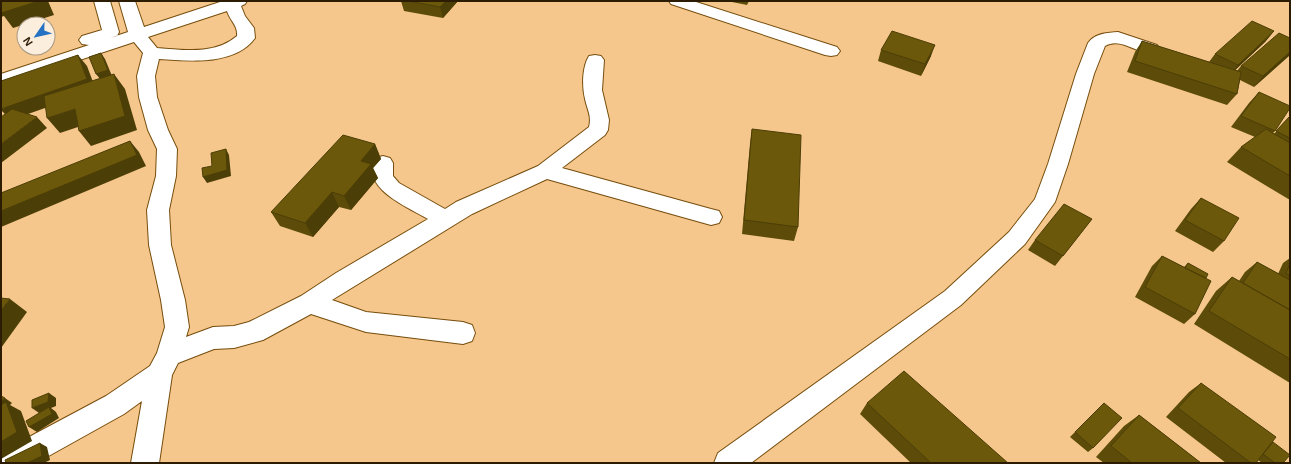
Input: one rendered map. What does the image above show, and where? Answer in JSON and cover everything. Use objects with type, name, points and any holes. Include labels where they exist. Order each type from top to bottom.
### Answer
[{"type":"street","points":[[1,68],[111,32],[102,1]]},
{"type":"street","points":[[127,1],[145,44],[148,97],[158,130],[167,149],[166,176],[158,210],[160,245],[173,300],[177,326],[164,364],[145,463]]},
{"type":"street","points":[[677,1],[831,50]]},
{"type":"street","points":[[1,80],[145,44],[236,2],[237,16],[246,28],[246,38],[239,46],[224,52],[197,56],[145,44]]},
{"type":"street","points":[[728,463],[953,298],[1017,238],[1044,202],[1058,164],[1085,74],[1097,43],[1104,39],[1118,37],[1151,49]]},
{"type":"street","points":[[177,326],[212,338],[234,337],[254,332],[309,303],[344,280],[464,208],[545,171],[598,130],[601,124],[600,115],[593,96],[592,81],[595,60]]},
{"type":"street","points":[[383,163],[383,178],[392,188],[445,219]]},
{"type":"street","points":[[545,171],[710,217]]},
{"type":"street","points":[[309,303],[366,322],[463,333]]},
{"type":"street","points":[[9,463],[115,405],[164,364],[212,338]]},
{"type":"building","points":[[1,1],[39,1],[1,13]]},
{"type":"building","points":[[408,1],[446,1],[440,7]]},
{"type":"building","points":[[1252,21],[1274,31],[1238,65],[1215,54]]},
{"type":"building","points":[[892,31],[935,45],[925,64],[881,50]]},
{"type":"building","points":[[1279,33],[1290,38],[1290,52],[1263,76],[1241,66]]},
{"type":"building","points":[[1142,41],[1241,72],[1237,94],[1135,61]]},
{"type":"building","points":[[101,53],[108,70],[96,74],[89,57]]},
{"type":"building","points":[[78,55],[87,79],[1,109],[1,81]]},
{"type":"building","points":[[114,74],[125,116],[79,131],[75,109],[47,118],[44,96]]},
{"type":"building","points":[[1259,92],[1290,106],[1275,131],[1241,116]]},
{"type":"building","points":[[12,109],[37,117],[1,144],[1,117]]},
{"type":"building","points":[[1290,116],[1290,138],[1276,131]]},
{"type":"building","points":[[752,129],[801,135],[798,227],[744,220]]},
{"type":"building","points":[[1266,129],[1290,143],[1290,176],[1241,147]]},
{"type":"building","points":[[343,135],[375,144],[361,161],[371,164],[344,196],[332,192],[305,223],[271,212]]},
{"type":"building","points":[[130,141],[137,155],[1,211],[1,193]]},
{"type":"building","points":[[226,149],[227,170],[203,177],[202,168],[212,166],[211,153]]},
{"type":"building","points":[[1201,198],[1239,218],[1224,241],[1185,220]]},
{"type":"building","points":[[1064,204],[1092,219],[1063,256],[1035,240]]},
{"type":"building","points":[[1162,256],[1211,281],[1195,314],[1145,287]]},
{"type":"building","points":[[1257,262],[1290,280],[1290,310],[1243,283]]},
{"type":"building","points":[[1188,263],[1208,274],[1206,278],[1185,268]]},
{"type":"building","points":[[1290,264],[1290,276],[1286,273]]},
{"type":"building","points":[[1232,277],[1290,310],[1290,359],[1209,311]]},
{"type":"building","points":[[1,298],[10,299],[1,310]]},
{"type":"building","points":[[904,371],[1008,463],[931,463],[867,403]]},
{"type":"building","points":[[1201,383],[1276,437],[1256,463],[1251,463],[1178,408]]},
{"type":"building","points":[[49,393],[48,402],[32,408],[32,400]]},
{"type":"building","points":[[6,402],[17,432],[1,442],[1,405]]},
{"type":"building","points":[[1104,403],[1122,418],[1093,448],[1075,432]]},
{"type":"building","points":[[49,407],[52,414],[29,427],[26,421]]},
{"type":"building","points":[[1139,415],[1201,463],[1132,463],[1111,446]]},
{"type":"building","points":[[1273,442],[1290,455],[1283,463],[1275,463],[1263,454]]},
{"type":"building","points":[[40,443],[42,456],[27,463],[6,463],[5,460]]}]
